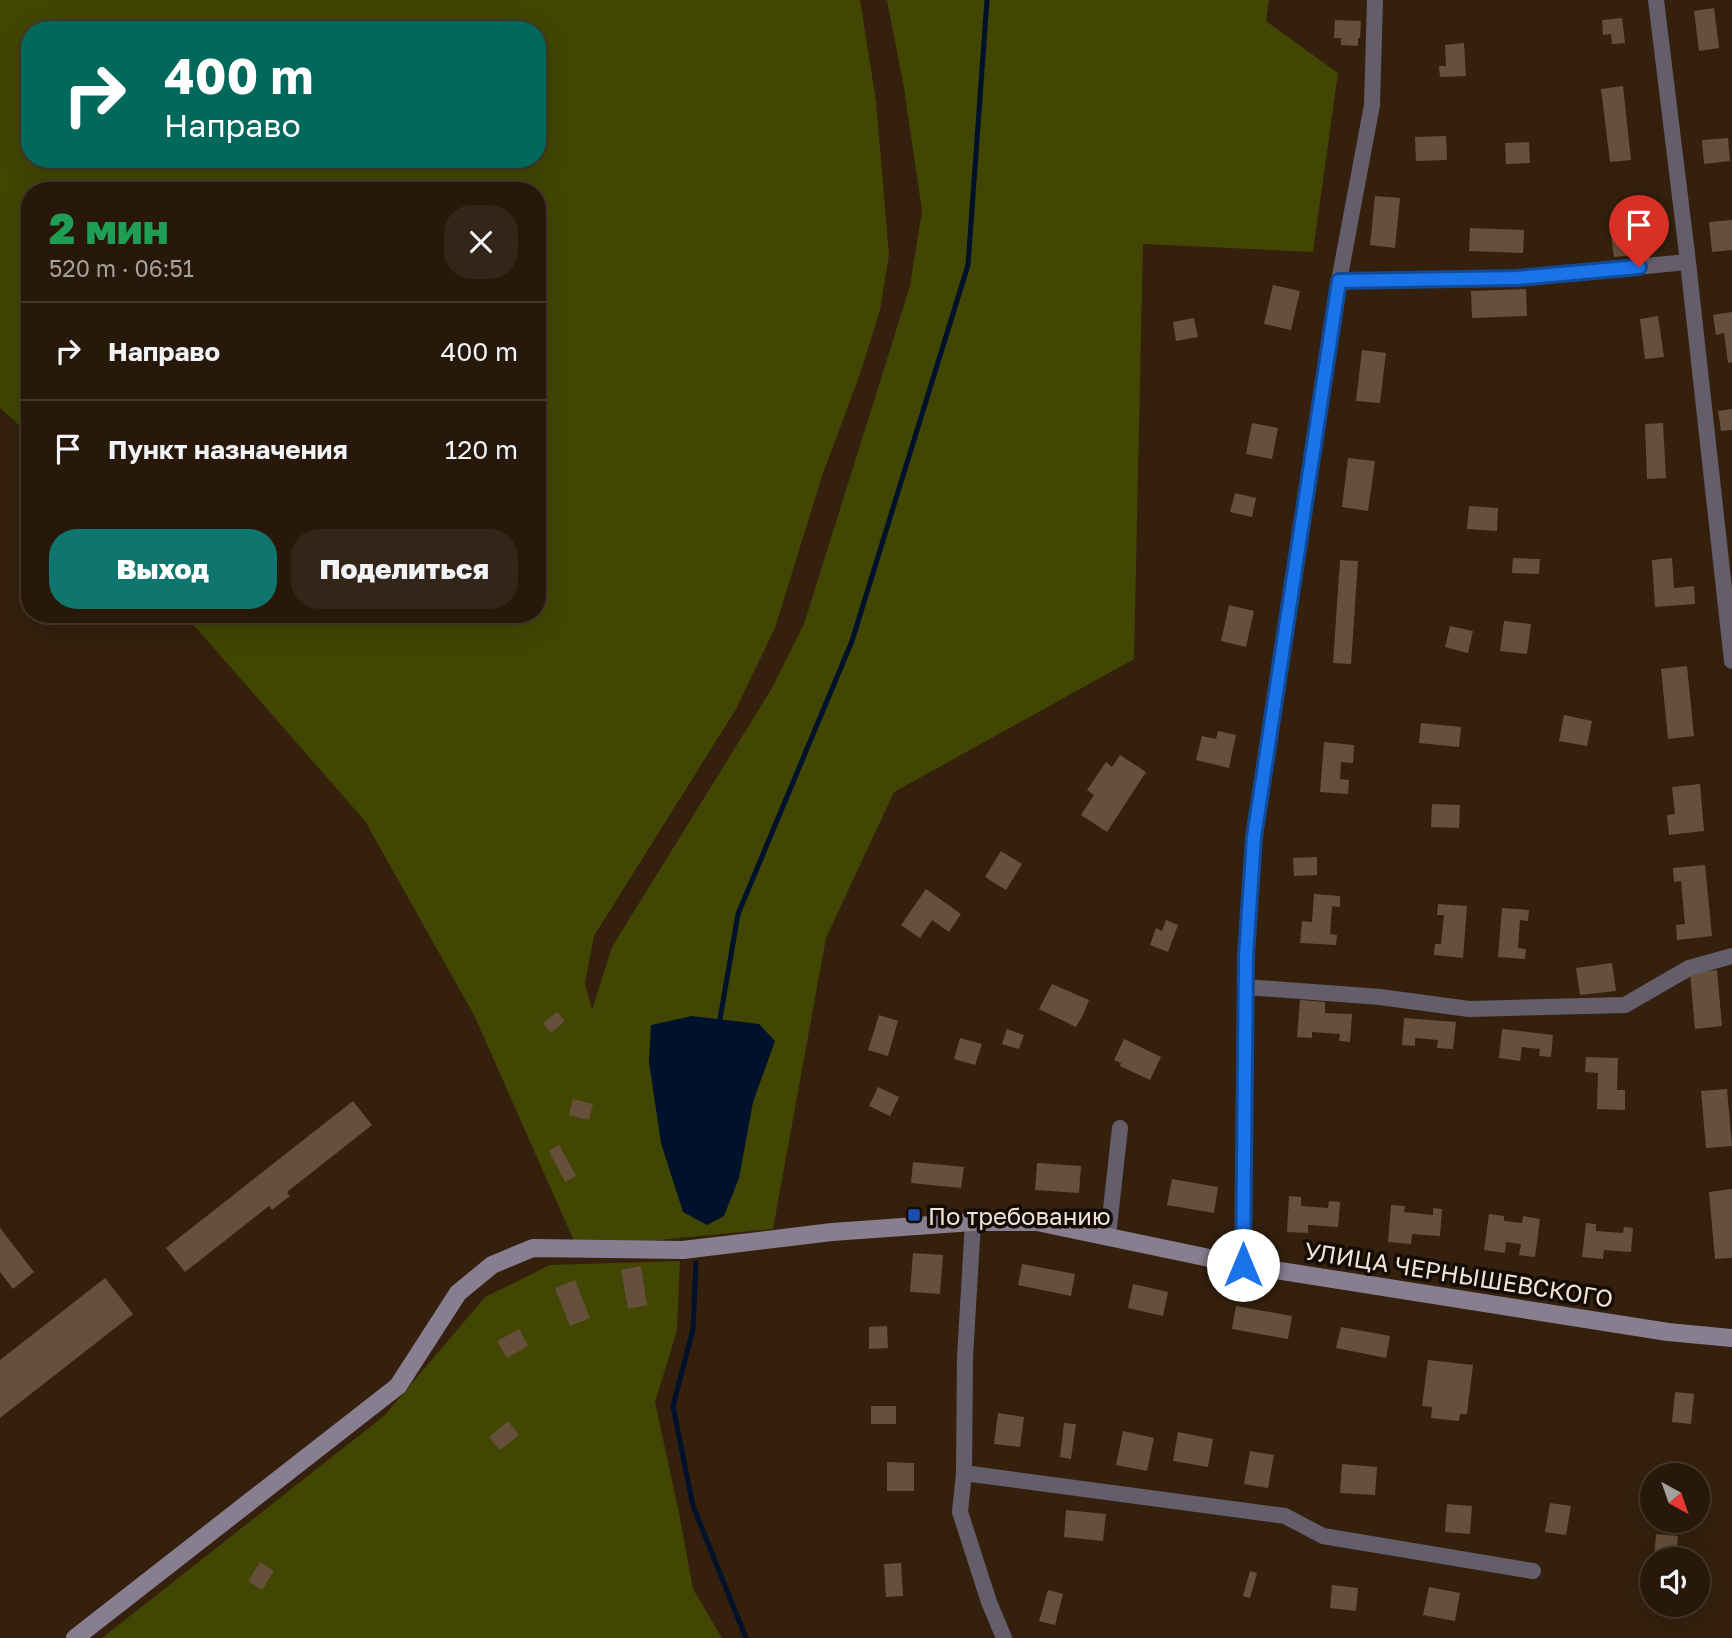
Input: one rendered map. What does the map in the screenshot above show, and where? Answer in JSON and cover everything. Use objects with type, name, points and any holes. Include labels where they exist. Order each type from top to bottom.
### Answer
[{"type":"street","points":[[1243,1265],[1245,987],[1254,837],[1339,281],[1372,105],[1375,0]]},
{"type":"street","points":[[1656,0],[1732,661]]},
{"type":"street","points":[[1339,281],[1517,278],[1688,262]]},
{"type":"street","points":[[1245,987],[1380,997],[1469,1009],[1625,1005],[1689,968],[1732,956]]},
{"type":"street","points":[[1108,1237],[1120,1128]]},
{"type":"street","points":[[973,1222],[965,1357],[964,1473],[960,1511],[989,1602],[1004,1638]]},
{"type":"street","name":"УЛИЦА ЧЕРНЫШЕВСКОГО","points":[[75,1638],[398,1386],[458,1293],[492,1265],[533,1248],[683,1250],[832,1232],[973,1222],[1037,1222],[1243,1265],[1668,1332],[1732,1338]]},
{"type":"street","points":[[964,1473],[1285,1516],[1323,1536],[1533,1571]]},
{"type":"green space","points":[[0,0],[860,0],[876,101],[889,255],[880,310],[860,374],[822,476],[775,628],[736,709],[594,936],[585,983],[592,1010],[612,947],[772,688],[804,624],[910,286],[922,211],[904,88],[887,0],[1269,0],[1266,21],[1338,73],[1313,252],[1143,244],[1134,659],[894,792],[826,938],[773,1229],[649,1241],[574,1241],[475,1017],[365,821],[192,623],[546,623],[546,182],[21,182],[21,428],[0,408]]},
{"type":"green space","points":[[680,1261],[677,1331],[655,1402],[693,1589],[722,1638],[102,1638],[384,1416],[485,1297],[550,1265]]},
{"type":"water","points":[[692,1016],[759,1024],[775,1041],[753,1102],[739,1178],[724,1216],[707,1225],[683,1212],[661,1143],[649,1062],[651,1025]]},
{"type":"building","points":[[1714,8],[1719,48],[1699,51],[1694,11]]},
{"type":"building","points":[[1622,18],[1625,43],[1612,44],[1611,34],[1603,35],[1602,20]]},
{"type":"building","points":[[1335,20],[1361,21],[1358,46],[1341,45],[1341,38],[1334,38]]},
{"type":"building","points":[[1464,43],[1466,76],[1440,77],[1439,66],[1446,66],[1445,45]]},
{"type":"building","points":[[1623,86],[1631,160],[1610,162],[1601,89]]},
{"type":"building","points":[[1446,136],[1447,160],[1416,161],[1415,137]]},
{"type":"building","points":[[1728,138],[1730,161],[1704,164],[1702,140]]},
{"type":"building","points":[[1529,142],[1530,163],[1506,164],[1505,143]]},
{"type":"building","points":[[1375,196],[1400,198],[1395,248],[1370,245]]},
{"type":"building","points":[[1637,207],[1642,254],[1614,257],[1611,235],[1621,234],[1618,209]]},
{"type":"building","points":[[1732,220],[1732,250],[1712,252],[1709,222]]},
{"type":"building","points":[[1470,228],[1524,230],[1523,253],[1469,251]]},
{"type":"building","points":[[1273,285],[1300,291],[1291,330],[1264,324]]},
{"type":"building","points":[[1526,289],[1527,316],[1472,318],[1471,291]]},
{"type":"building","points":[[1732,312],[1732,362],[1728,363],[1724,333],[1716,335],[1713,315]]},
{"type":"building","points":[[1658,316],[1664,357],[1645,359],[1640,319]]},
{"type":"building","points":[[1194,318],[1198,337],[1176,341],[1173,322]]},
{"type":"building","points":[[1362,350],[1386,353],[1380,403],[1356,401]]},
{"type":"building","points":[[1732,409],[1732,430],[1721,431],[1718,411]]},
{"type":"building","points":[[1252,423],[1278,428],[1272,459],[1246,454]]},
{"type":"building","points":[[1663,423],[1666,478],[1647,479],[1645,424]]},
{"type":"building","points":[[1348,458],[1375,461],[1368,511],[1342,507]]},
{"type":"building","points":[[1235,493],[1256,498],[1252,517],[1230,512]]},
{"type":"building","points":[[1469,506],[1498,508],[1497,531],[1467,529]]},
{"type":"building","points":[[1513,558],[1540,559],[1539,574],[1512,573]]},
{"type":"building","points":[[1672,558],[1674,588],[1694,586],[1695,604],[1655,607],[1652,560]]},
{"type":"building","points":[[1340,560],[1358,561],[1351,664],[1333,663]]},
{"type":"building","points":[[1229,605],[1254,611],[1246,647],[1221,641]]},
{"type":"building","points":[[1504,621],[1531,624],[1527,654],[1500,651]]},
{"type":"building","points":[[1450,626],[1473,631],[1468,653],[1445,647]]},
{"type":"building","points":[[1687,666],[1694,736],[1668,739],[1661,669]]},
{"type":"building","points":[[1564,715],[1592,721],[1587,746],[1559,741]]},
{"type":"building","points":[[1421,723],[1461,727],[1459,747],[1419,743]]},
{"type":"building","points":[[1218,731],[1236,735],[1229,768],[1196,760],[1202,736],[1216,739]]},
{"type":"building","points":[[1324,742],[1354,745],[1353,763],[1341,762],[1340,779],[1349,780],[1348,794],[1320,792]]},
{"type":"building","points":[[1120,755],[1146,772],[1107,832],[1081,815],[1094,795],[1087,790],[1106,762],[1112,767]]},
{"type":"building","points":[[1700,784],[1704,831],[1669,835],[1667,815],[1675,814],[1672,787]]},
{"type":"building","points":[[1432,804],[1460,805],[1459,828],[1431,827]]},
{"type":"building","points":[[1001,851],[1022,864],[1006,890],[985,877]]},
{"type":"building","points":[[1317,857],[1317,875],[1294,876],[1293,858]]},
{"type":"building","points":[[1705,865],[1712,936],[1677,940],[1676,925],[1685,924],[1681,881],[1674,882],[1673,868]]},
{"type":"building","points":[[926,889],[961,914],[949,932],[932,920],[920,938],[901,925]]},
{"type":"building","points":[[1314,894],[1340,896],[1340,907],[1332,906],[1330,934],[1337,935],[1336,945],[1300,943],[1302,921],[1312,922]]},
{"type":"building","points":[[1438,904],[1467,906],[1463,958],[1434,955],[1435,944],[1441,944],[1444,915],[1437,915]]},
{"type":"building","points":[[1502,908],[1529,910],[1528,921],[1520,920],[1518,948],[1526,949],[1525,959],[1498,957]]},
{"type":"building","points":[[1166,920],[1178,925],[1168,952],[1150,945],[1156,928],[1162,931]]},
{"type":"building","points":[[1612,963],[1616,991],[1580,995],[1576,968]]},
{"type":"building","points":[[1717,970],[1722,1026],[1695,1029],[1690,973]]},
{"type":"building","points":[[1052,984],[1089,1000],[1076,1027],[1039,1009]]},
{"type":"building","points":[[1300,1000],[1325,1002],[1325,1013],[1352,1014],[1350,1042],[1339,1041],[1340,1034],[1312,1032],[1312,1038],[1297,1037]]},
{"type":"building","points":[[557,1012],[565,1021],[551,1033],[543,1023]]},
{"type":"building","points":[[879,1015],[898,1021],[888,1056],[868,1050]]},
{"type":"building","points":[[1404,1018],[1456,1022],[1453,1049],[1437,1048],[1438,1040],[1415,1038],[1415,1046],[1402,1045]]},
{"type":"building","points":[[1007,1029],[1024,1035],[1019,1049],[1002,1044]]},
{"type":"building","points":[[1502,1029],[1553,1035],[1551,1057],[1539,1056],[1540,1049],[1522,1047],[1520,1061],[1499,1058]]},
{"type":"building","points":[[960,1038],[982,1044],[975,1065],[954,1059]]},
{"type":"building","points":[[1124,1039],[1161,1057],[1150,1080],[1120,1066],[1121,1063],[1114,1060]]},
{"type":"building","points":[[1586,1057],[1618,1058],[1617,1090],[1625,1090],[1625,1110],[1597,1109],[1598,1073],[1585,1072]]},
{"type":"building","points":[[878,1087],[899,1097],[890,1116],[869,1106]]},
{"type":"building","points":[[1727,1089],[1732,1146],[1706,1148],[1701,1091]]},
{"type":"building","points":[[573,1099],[593,1104],[589,1120],[569,1115]]},
{"type":"building","points":[[353,1101],[372,1125],[287,1192],[290,1196],[272,1210],[269,1206],[185,1272],[166,1248]]},
{"type":"building","points":[[559,1145],[576,1176],[565,1182],[549,1151]]},
{"type":"building","points":[[913,1162],[964,1167],[961,1188],[911,1183]]},
{"type":"building","points":[[1037,1163],[1081,1166],[1079,1193],[1035,1190]]},
{"type":"building","points":[[1172,1179],[1218,1187],[1214,1213],[1167,1205]]},
{"type":"building","points":[[1732,1189],[1732,1258],[1715,1259],[1709,1192]]},
{"type":"building","points":[[1289,1196],[1301,1197],[1301,1206],[1328,1208],[1329,1201],[1340,1202],[1338,1227],[1308,1225],[1308,1233],[1287,1232]]},
{"type":"building","points":[[1391,1205],[1405,1206],[1404,1212],[1433,1215],[1433,1208],[1442,1209],[1440,1236],[1412,1234],[1411,1244],[1388,1242]]},
{"type":"building","points":[[1489,1214],[1504,1216],[1504,1221],[1522,1223],[1523,1216],[1540,1219],[1535,1257],[1519,1255],[1521,1244],[1506,1242],[1505,1253],[1484,1250]]},
{"type":"building","points":[[1586,1223],[1596,1224],[1596,1231],[1623,1233],[1624,1227],[1633,1228],[1631,1252],[1604,1250],[1603,1259],[1582,1257]]},
{"type":"building","points":[[0,1228],[34,1272],[13,1289],[0,1272]]},
{"type":"building","points":[[913,1253],[943,1255],[940,1294],[910,1292]]},
{"type":"building","points":[[1022,1264],[1075,1274],[1071,1296],[1018,1285]]},
{"type":"building","points":[[641,1266],[647,1305],[628,1309],[621,1270]]},
{"type":"building","points":[[105,1278],[133,1314],[0,1418],[0,1360]]},
{"type":"building","points":[[575,1280],[590,1318],[570,1326],[555,1288]]},
{"type":"building","points":[[1133,1284],[1168,1292],[1163,1316],[1128,1308]]},
{"type":"building","points":[[1236,1306],[1292,1316],[1288,1339],[1232,1329]]},
{"type":"building","points":[[887,1326],[888,1348],[869,1349],[869,1327]]},
{"type":"building","points":[[1341,1327],[1390,1336],[1386,1358],[1336,1348]]},
{"type":"building","points":[[519,1329],[528,1346],[507,1358],[497,1341]]},
{"type":"building","points":[[1428,1360],[1473,1365],[1467,1414],[1460,1414],[1459,1421],[1431,1418],[1432,1407],[1422,1406]]},
{"type":"building","points":[[1675,1392],[1694,1394],[1691,1424],[1672,1422]]},
{"type":"building","points":[[871,1406],[896,1406],[896,1424],[871,1424]]},
{"type":"building","points":[[998,1413],[1024,1417],[1020,1447],[994,1444]]},
{"type":"building","points":[[508,1421],[519,1435],[500,1450],[489,1437]]},
{"type":"building","points":[[1064,1423],[1076,1424],[1071,1459],[1060,1457]]},
{"type":"building","points":[[1123,1431],[1154,1438],[1147,1471],[1116,1465]]},
{"type":"building","points":[[1178,1432],[1213,1439],[1208,1467],[1173,1461]]},
{"type":"building","points":[[1250,1451],[1274,1455],[1268,1488],[1244,1484]]},
{"type":"building","points":[[887,1462],[914,1463],[914,1491],[887,1491]]},
{"type":"building","points":[[1342,1464],[1377,1467],[1375,1495],[1340,1493]]},
{"type":"building","points":[[1550,1503],[1571,1506],[1566,1535],[1545,1532]]},
{"type":"building","points":[[1447,1504],[1472,1506],[1470,1534],[1445,1532]]},
{"type":"building","points":[[1066,1510],[1106,1514],[1103,1541],[1064,1537]]},
{"type":"building","points":[[1656,1534],[1678,1536],[1677,1547],[1655,1547]]},
{"type":"building","points":[[260,1562],[274,1571],[262,1590],[248,1581]]},
{"type":"building","points":[[901,1563],[903,1596],[886,1597],[884,1564]]},
{"type":"building","points":[[1250,1571],[1257,1573],[1250,1598],[1243,1596]]},
{"type":"building","points":[[1332,1585],[1358,1588],[1356,1611],[1330,1608]]},
{"type":"building","points":[[1429,1587],[1460,1593],[1455,1621],[1423,1615]]},
{"type":"building","points":[[1048,1590],[1063,1594],[1055,1625],[1039,1621]]},
{"type":"waterway","points":[[720,1019],[738,914],[852,641],[968,265],[987,0]]},
{"type":"waterway","points":[[696,1263],[693,1329],[673,1406],[693,1506],[746,1638]]},
{"type":"place","name":"По требованию","points":[[914,1215]]},
{"type":"route","points":[[1243,1265],[1246,955],[1254,837],[1339,281],[1517,278],[1639,267]]}]
